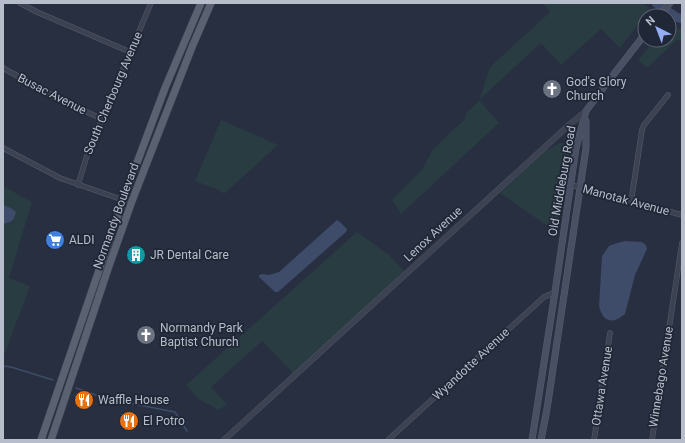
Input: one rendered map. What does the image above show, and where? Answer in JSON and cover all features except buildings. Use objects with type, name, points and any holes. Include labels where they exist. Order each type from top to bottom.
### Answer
[{"type":"main road","name":"Normandy Boulevard","points":[[41,440],[123,200],[165,88],[200,3]]},
{"type":"main road","name":"Normandy Boulevard","points":[[51,440],[132,202],[192,47],[211,3]]},
{"type":"main road","name":"Lenox Avenue","points":[[586,111],[637,44]]},
{"type":"main road","name":"Old Middleburg Road","points":[[532,440],[576,148],[586,111]]},
{"type":"main road","name":"Old Middleburg Road","points":[[541,440],[547,409],[586,148],[586,111]]},
{"type":"main road","points":[[555,292],[565,287]]},
{"type":"main road","points":[[543,366],[552,368]]},
{"type":"street","points":[[20,3],[37,12],[130,52]]},
{"type":"street","name":"South Cherbourg Avenue","points":[[78,185],[88,152],[151,3]]},
{"type":"street","name":"Busac Avenue","points":[[3,68],[61,100],[102,119]]},
{"type":"street","points":[[631,202],[642,130],[644,125],[668,95]]},
{"type":"street","name":"Lenox Avenue","points":[[224,440],[586,111]]},
{"type":"street","points":[[3,148],[53,175],[78,185],[132,202]]},
{"type":"street","name":"Manotak Avenue","points":[[571,185],[682,215]]},
{"type":"street","name":"Winnebago Avenue","points":[[652,440],[682,243]]},
{"type":"street","name":"Wyandotte Avenue","points":[[388,440],[544,297],[555,292]]},
{"type":"street","name":"Ottawa Avenue","points":[[594,440],[610,333]]},
{"type":"shaded area","points":[[543,3],[643,3],[650,8],[637,8],[637,25],[620,48],[601,29],[561,65],[541,43],[479,100],[490,67],[550,12]]},
{"type":"shaded area","points":[[677,29],[682,29],[682,41],[677,40]]},
{"type":"shaded area","points":[[648,48],[668,48],[647,68],[638,60]]},
{"type":"shaded area","points":[[479,100],[499,123],[401,214],[392,200],[422,170],[433,149],[465,119],[466,113]]},
{"type":"shaded area","points":[[221,120],[278,145],[224,194],[221,191],[195,181]]},
{"type":"shaded area","points":[[560,143],[571,144],[556,232],[500,193],[543,152]]},
{"type":"shaded area","points":[[3,186],[32,202],[9,278],[30,286],[3,358],[3,224],[12,221],[16,213],[11,208],[3,205]]},
{"type":"shaded area","points":[[357,232],[388,254],[405,272],[293,373],[262,341],[211,387],[227,404],[219,410],[198,399],[186,385]]},
{"type":"water","points":[[3,205],[16,212],[12,221],[3,224]]},
{"type":"water","points":[[337,220],[347,229],[346,232],[278,292],[275,292],[259,277],[259,275],[262,274],[269,275],[279,272]]},
{"type":"water","points":[[625,241],[642,242],[646,245],[647,249],[635,275],[625,314],[612,321],[603,316],[599,306],[602,256],[609,246]]},
{"type":"waterway","points":[[656,3],[676,17],[682,19]]},
{"type":"waterway","points":[[3,366],[53,380]]},
{"type":"waterway","points":[[76,388],[123,402],[175,412],[187,431]]},
{"type":"place","name":"God's Glory Church","points":[[552,89]]},
{"type":"place","name":"ALDI","points":[[55,240]]},
{"type":"place","name":"JR Dental Care","points":[[136,255]]},
{"type":"place","name":"Normandy Park Baptist Church","points":[[146,335]]},
{"type":"place","name":"Waffle House","points":[[84,400]]},
{"type":"place","name":"El Potro","points":[[129,421]]}]
